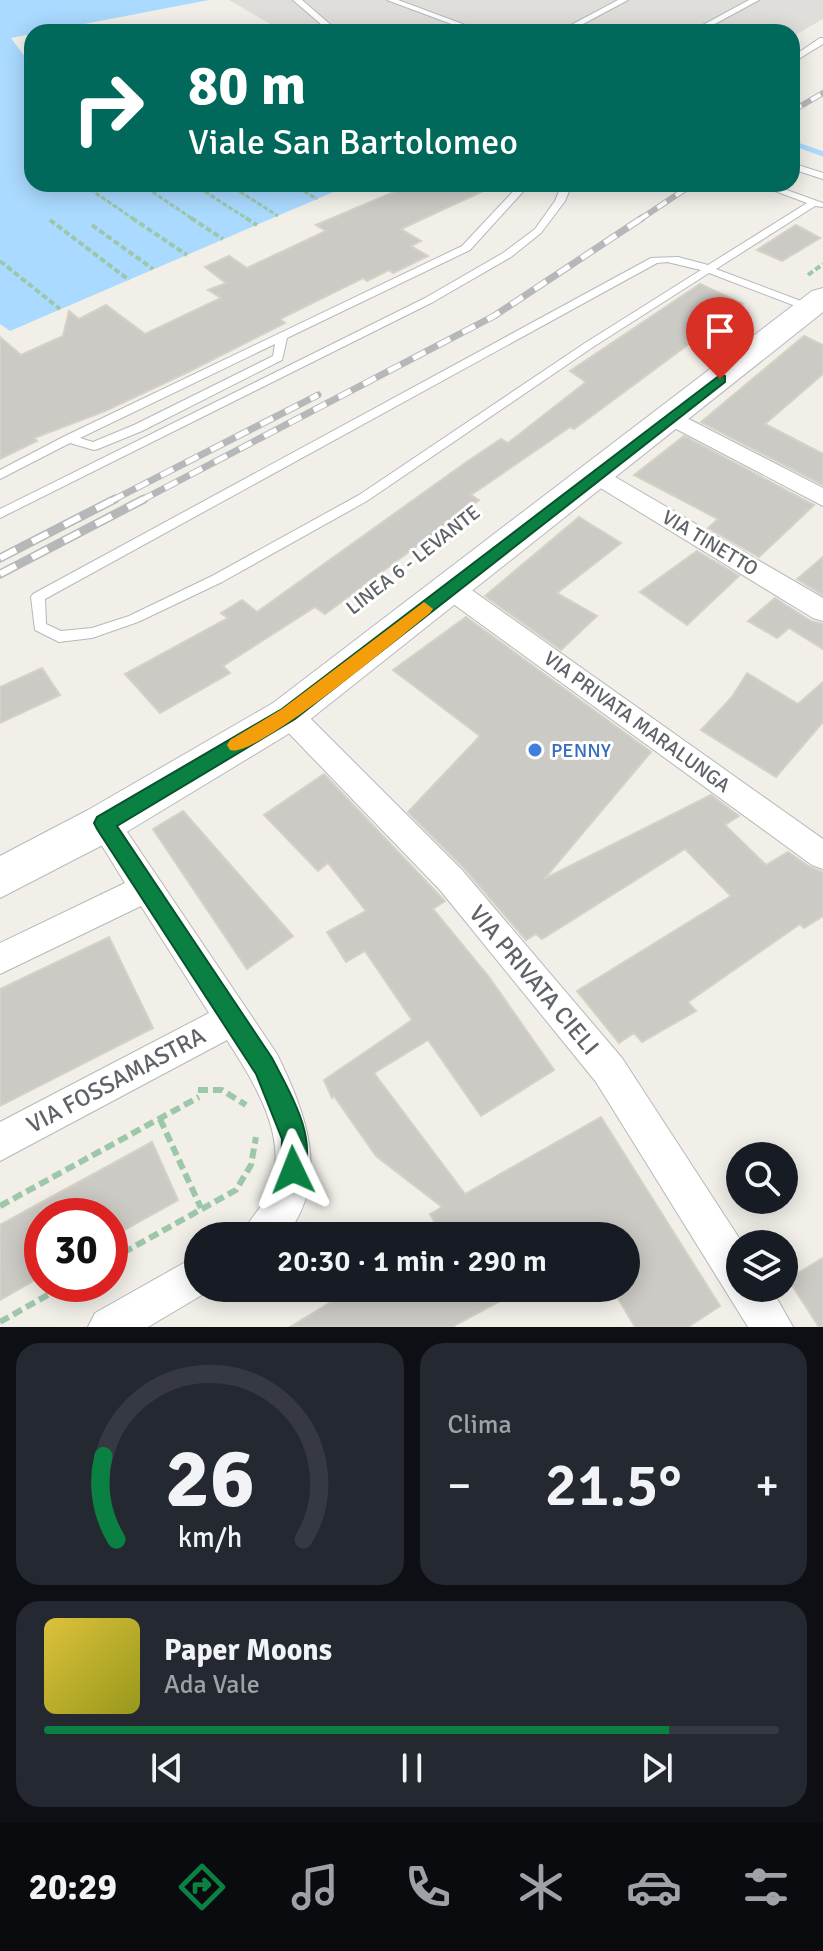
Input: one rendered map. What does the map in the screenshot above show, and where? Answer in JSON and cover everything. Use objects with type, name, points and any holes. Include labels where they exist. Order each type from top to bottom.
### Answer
[{"type":"main road","points":[[0,878],[104,823],[288,714],[671,417],[805,300]]},
{"type":"street","points":[[671,417],[823,498]]},
{"type":"street","name":"VIA TINETTO","points":[[598,475],[823,611]]},
{"type":"street","name":"VIA PRIVATA MARALUNGA","points":[[450,588],[823,856]]},
{"type":"street","name":"VIA PRIVATA CIELI","points":[[288,714],[451,880],[609,1070],[726,1254]]},
{"type":"street","points":[[104,823],[264,1066],[283,1104],[294,1139],[293,1170],[286,1200],[274,1222]]},
{"type":"street","points":[[0,959],[146,888]]},
{"type":"street","name":"VIA FOSSAMASTRA","points":[[0,1142],[233,1018]]},
{"type":"street","points":[[109,1327],[184,1283]]},
{"type":"street","points":[[756,1302],[772,1327]]},
{"type":"lane","points":[[297,0],[326,24]]},
{"type":"lane","points":[[391,0],[458,24]]},
{"type":"lane","points":[[578,24],[624,0]]},
{"type":"lane","points":[[709,24],[755,0]]},
{"type":"lane","points":[[800,56],[823,40]]},
{"type":"lane","points":[[800,169],[823,176]]},
{"type":"lane","points":[[0,475],[466,248],[518,192]]},
{"type":"lane","points":[[0,514],[389,321],[494,262],[538,231],[564,192]]},
{"type":"lane","points":[[784,192],[819,204]]},
{"type":"lane","points":[[805,300],[709,270],[676,260],[655,260],[38,597],[39,624],[51,634],[85,636],[160,610],[361,499],[488,412],[709,270],[819,204]]},
{"type":"lane","points":[[69,439],[94,446],[138,428],[278,358],[282,336]]},
{"type":"path","points":[[94,192],[187,255]]},
{"type":"path","points":[[153,192],[223,239]]},
{"type":"path","points":[[205,192],[257,225]]},
{"type":"path","points":[[240,192],[278,216]]},
{"type":"path","points":[[305,192],[317,199]]},
{"type":"path","points":[[50,220],[129,280]]},
{"type":"path","points":[[92,225],[153,269]]},
{"type":"path","points":[[0,261],[60,309]]},
{"type":"path","points":[[805,300],[823,264]]},
{"type":"path","points":[[0,1206],[160,1119],[199,1093],[222,1090],[238,1097],[248,1106],[251,1115]]},
{"type":"path","points":[[160,1119],[201,1208]]},
{"type":"path","points":[[128,1250],[236,1190],[248,1176],[257,1147],[255,1125]]},
{"type":"path","points":[[0,1322],[35,1302]]},
{"type":"shaded area","points":[[229,0],[823,0],[823,19],[800,32],[800,24],[270,24]]},
{"type":"water","points":[[0,0],[209,0],[84,24],[24,24],[24,36],[11,38],[24,55],[24,192],[333,192],[10,331],[0,324]]},
{"type":"building","points":[[394,192],[481,192],[401,229],[421,241],[411,246],[428,256],[393,273],[389,270],[367,281],[363,278],[280,319],[285,323],[188,372],[105,411],[34,438],[37,441],[0,459],[0,337],[21,355],[63,336],[69,311],[79,319],[106,305],[145,334],[221,298],[208,290],[226,283],[205,267],[229,256],[247,268],[326,231],[316,225]]},
{"type":"building","points":[[796,225],[820,238],[782,261],[757,250]]},
{"type":"building","points":[[700,284],[743,304],[574,429],[570,427],[471,495],[479,500],[325,614],[315,607],[223,666],[230,673],[160,713],[125,674],[228,618],[221,613],[242,600],[257,612],[465,463],[501,439],[508,443],[586,382],[570,371]]},
{"type":"building","points":[[804,336],[823,345],[823,374],[765,424],[823,454],[823,485],[701,422]]},
{"type":"building","points":[[684,436],[814,505],[759,557],[708,528],[718,519],[634,475]]},
{"type":"building","points":[[579,517],[621,543],[557,593],[597,616],[561,650],[485,596]]},
{"type":"building","points":[[697,551],[739,576],[687,625],[640,592]]},
{"type":"building","points":[[823,557],[823,595],[797,579]]},
{"type":"building","points":[[775,598],[811,621],[823,624],[823,649],[789,628],[777,638],[748,621]]},
{"type":"building","points":[[466,617],[651,752],[544,879],[711,795],[739,816],[725,825],[766,865],[788,852],[823,872],[823,916],[804,928],[800,924],[688,1002],[696,1011],[642,1042],[634,1033],[619,1043],[577,991],[731,896],[685,849],[542,939],[536,934],[526,940],[464,868],[408,812],[480,736],[393,670]]},
{"type":"building","points":[[42,668],[60,695],[0,723],[0,687]]},
{"type":"building","points":[[747,673],[798,704],[823,682],[823,722],[776,777],[701,730],[732,697]]},
{"type":"building","points":[[324,774],[445,901],[433,909],[489,977],[554,1070],[481,1116],[428,1040],[374,1073],[465,1194],[601,1117],[720,1306],[688,1327],[635,1327],[620,1302],[640,1302],[640,1222],[435,1222],[430,1214],[442,1207],[376,1156],[334,1096],[332,1098],[324,1080],[412,1020],[365,951],[346,962],[327,932],[366,911],[328,863],[318,871],[264,815]]},
{"type":"building","points":[[183,811],[293,936],[247,969],[153,829]]},
{"type":"building","points":[[109,937],[153,1028],[0,1106],[0,989]]},
{"type":"building","points":[[152,1142],[178,1200],[128,1228],[128,1198],[49,1198]]},
{"type":"building","points":[[24,1212],[24,1286],[0,1300],[0,1225]]},
{"type":"building","points":[[823,1258],[823,1327],[819,1327],[798,1294],[798,1273]]},
{"type":"building","points":[[331,1302],[498,1302],[452,1327],[290,1327]]},
{"type":"waterway","points":[[800,146],[823,154]]},
{"type":"railway","points":[[800,106],[823,93]]},
{"type":"railway","points":[[642,218],[681,192]]},
{"type":"railway","points":[[140,501],[494,316],[642,218]]},
{"type":"railway","points":[[111,501],[318,395]]},
{"type":"railway","points":[[0,558],[115,499]]},
{"type":"railway","points":[[0,574],[144,499]]},
{"type":"slow traffic","points":[[236,745],[288,714],[424,609]]},
{"type":"place","name":"PENNY","points":[[535,750]]},
{"type":"route","points":[[293,1170],[294,1139],[283,1104],[264,1066],[104,823],[288,714],[720,379]]}]
